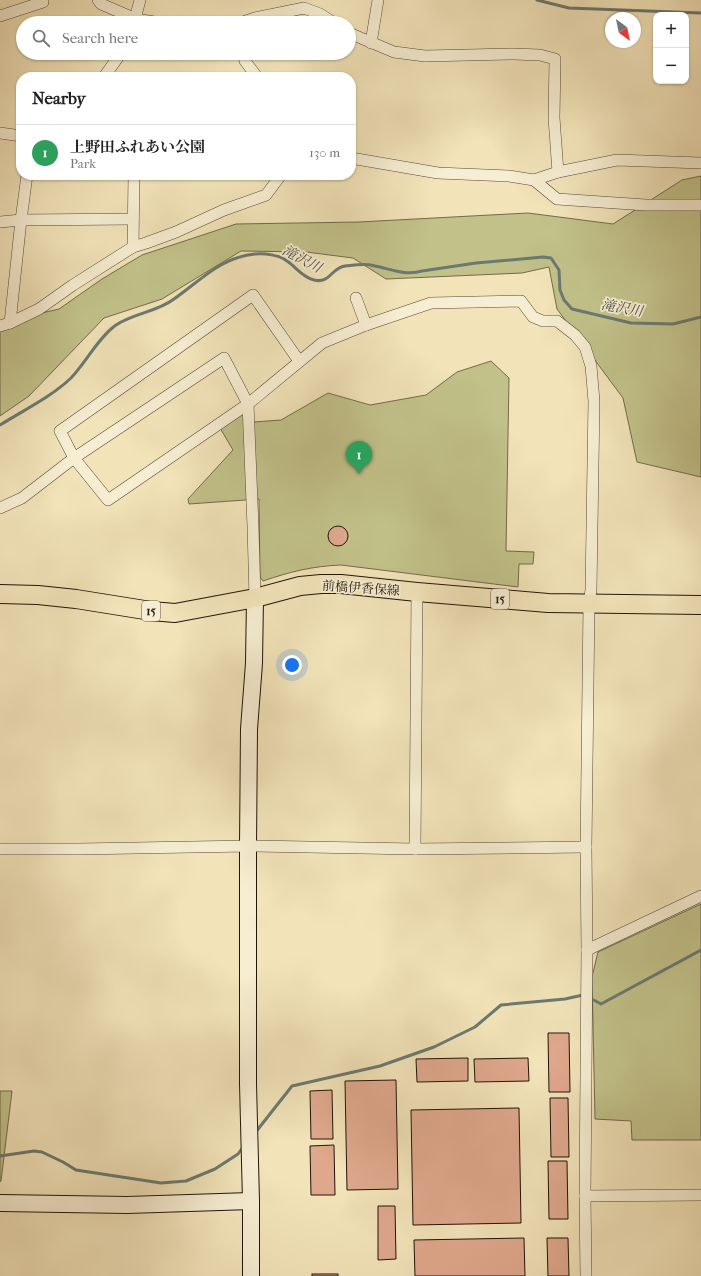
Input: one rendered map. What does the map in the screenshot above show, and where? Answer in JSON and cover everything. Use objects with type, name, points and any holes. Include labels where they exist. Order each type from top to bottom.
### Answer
[{"type":"main road","name":"前橋伊香保線","points":[[0,594],[38,595],[76,599],[151,612],[175,612],[255,598],[300,586],[321,584],[341,584],[548,603],[701,605]]},
{"type":"street","points":[[0,16],[43,2],[43,0]]},
{"type":"street","points":[[98,0],[101,4],[125,16]]},
{"type":"street","points":[[136,16],[140,0]]},
{"type":"street","points":[[371,43],[378,0]]},
{"type":"street","points":[[265,16],[304,8],[323,16]]},
{"type":"street","points":[[356,36],[394,52],[425,56],[513,54],[540,55],[555,59],[554,118],[558,172]]},
{"type":"street","points":[[108,72],[116,60]]},
{"type":"street","points":[[245,60],[253,72]]},
{"type":"street","points":[[0,133],[16,135]]},
{"type":"street","points":[[356,159],[438,173],[509,176],[534,180],[558,172],[617,160],[701,163]]},
{"type":"street","points":[[5,324],[26,180]]},
{"type":"street","points":[[133,247],[134,180]]},
{"type":"street","points":[[5,324],[39,309],[73,285],[133,247],[176,232],[224,210],[266,195],[277,180]]},
{"type":"street","points":[[534,180],[557,199],[646,205],[701,205]]},
{"type":"street","points":[[0,222],[21,220],[133,219]]},
{"type":"street","points":[[299,361],[253,295],[60,431],[74,458],[108,500],[248,404],[322,343],[366,325],[431,303],[521,301],[533,317],[544,321],[557,320],[575,335],[585,347],[591,366],[594,400],[591,583],[588,604],[586,848],[586,1276]]},
{"type":"street","points":[[356,298],[366,325]]},
{"type":"street","points":[[0,508],[22,498],[74,458],[224,358],[248,404],[253,526],[255,598],[254,663],[249,729],[248,846],[248,1084],[251,1276]]},
{"type":"street","points":[[415,849],[417,592]]},
{"type":"street","points":[[0,849],[248,846],[415,849],[586,848]]},
{"type":"street","points":[[587,950],[701,896]]},
{"type":"street","points":[[585,1196],[701,1195]]},
{"type":"street","points":[[0,1203],[127,1205],[251,1201]]},
{"type":"shaded area","points":[[701,176],[701,477],[637,462],[623,398],[557,309],[549,267],[522,273],[386,279],[353,258],[306,252],[241,251],[162,299],[104,318],[29,396],[0,416],[0,331],[33,315],[59,309],[102,279],[142,255],[236,224],[359,222],[528,213],[613,224],[682,180]]},
{"type":"shaded area","points":[[491,361],[509,378],[506,551],[534,552],[533,564],[519,564],[518,587],[341,565],[301,570],[263,581],[260,577],[259,499],[189,504],[188,499],[233,450],[220,428],[244,412],[254,422],[281,420],[328,393],[370,405],[426,395],[457,372]]},
{"type":"shaded area","points":[[701,904],[701,1140],[632,1140],[631,1121],[595,1119],[592,977],[598,952]]},
{"type":"shaded area","points":[[0,1091],[12,1091],[0,1182]]},
{"type":"building","points":[[338,526],[345,529],[348,536],[345,543],[338,546],[331,543],[328,536],[331,529]]},
{"type":"building","points":[[548,1033],[569,1033],[570,1092],[549,1092]]},
{"type":"building","points":[[468,1058],[468,1081],[417,1082],[416,1059]]},
{"type":"building","points":[[528,1058],[529,1081],[475,1082],[474,1059]]},
{"type":"building","points":[[396,1080],[398,1189],[347,1190],[345,1081]]},
{"type":"building","points":[[332,1090],[333,1139],[311,1139],[310,1091]]},
{"type":"building","points":[[550,1098],[568,1098],[569,1157],[551,1157]]},
{"type":"building","points":[[519,1108],[521,1223],[413,1225],[411,1110]]},
{"type":"building","points":[[334,1145],[335,1195],[311,1195],[310,1146]]},
{"type":"building","points":[[548,1161],[567,1161],[568,1219],[549,1219]]},
{"type":"building","points":[[378,1206],[395,1206],[396,1259],[378,1260]]},
{"type":"building","points":[[524,1238],[525,1276],[415,1276],[414,1240]]},
{"type":"building","points":[[547,1238],[568,1238],[569,1276],[548,1276]]},
{"type":"building","points":[[312,1274],[338,1274],[338,1276],[312,1276]]},
{"type":"waterway","points":[[537,0],[569,8],[701,13]]},
{"type":"waterway","name":"滝沢川","points":[[0,425],[63,385],[77,372],[98,343],[116,325],[160,307],[184,292],[221,265],[243,256],[255,254],[267,254],[280,257],[290,263],[306,277],[319,281],[324,280],[340,267],[364,264],[398,272],[410,273],[476,263],[543,257],[551,258],[559,270],[560,290],[564,300],[572,309],[631,323],[673,324],[701,317]]},
{"type":"waterway","points":[[590,998],[601,1004],[701,950]]},
{"type":"waterway","points":[[255,1133],[292,1086],[380,1066],[434,1047],[475,1027],[501,1005],[565,999],[583,995]]},
{"type":"waterway","points":[[0,1156],[34,1151],[42,1152],[76,1170],[161,1183],[186,1181],[215,1169],[238,1154],[243,1147]]},
{"type":"place","name":"上野田ふれあい公園","points":[[359,474]]}]
